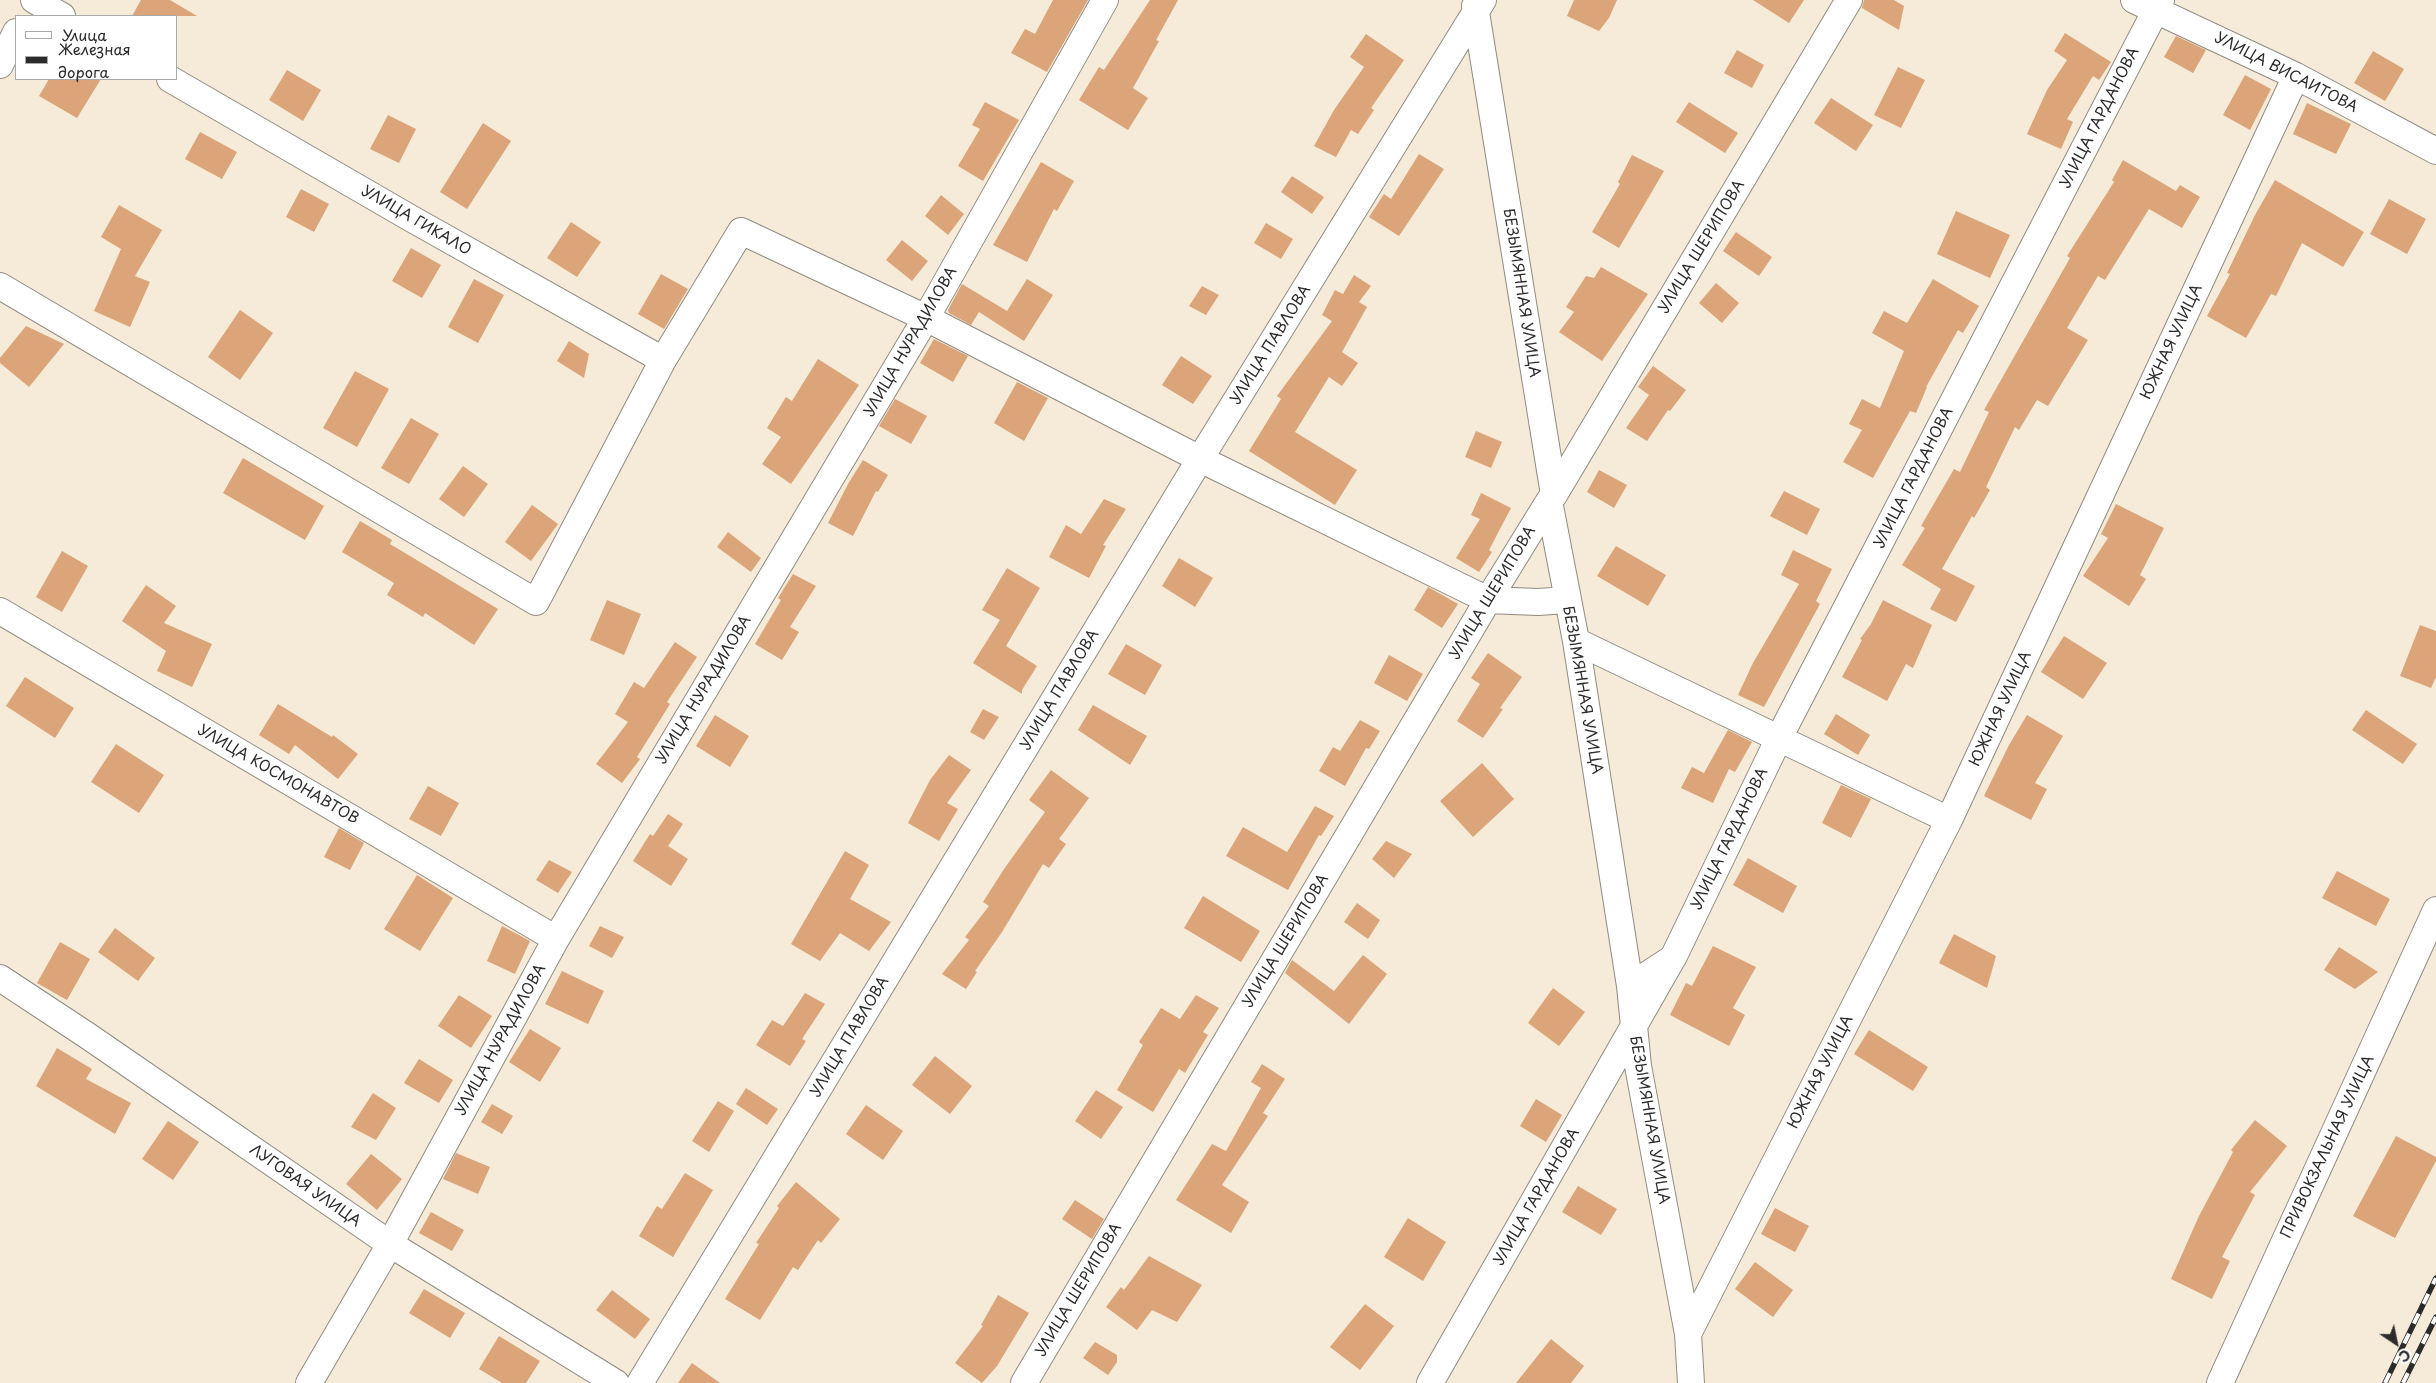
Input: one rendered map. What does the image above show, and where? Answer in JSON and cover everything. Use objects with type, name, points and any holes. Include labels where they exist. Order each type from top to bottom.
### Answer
[{"type":"street","points":[[25,15],[33,0],[60,15]]},
{"type":"street","name":"УЛИЦА НУРАДИЛОВА","points":[[309,1383],[390,1244],[556,939],[926,318],[1105,0]]},
{"type":"street","name":"УЛИЦА ШЕРИПОВА","points":[[1024,1383],[1488,600],[1552,498],[1849,0]]},
{"type":"street","name":"УЛИЦА ВИСАИТОВА","points":[[2151,3],[2296,76],[2436,151]]},
{"type":"street","name":"УЛИЦА ГАРДАНОВА","points":[[1430,1383],[1673,958],[1779,738],[2151,3]]},
{"type":"street","name":"БЕЗЫМЯННАЯ УЛИЦА","points":[[1477,4],[1567,600],[1576,641],[1630,986],[1638,1066],[1688,1334],[1687,1379]]},
{"type":"street","name":"УЛИЦА ПАВЛОВА","points":[[640,1383],[1477,4]]},
{"type":"street","points":[[0,65],[15,34]]},
{"type":"street","name":"ЮЖНАЯ УЛИЦА","points":[[1688,1334],[1949,820],[2296,76]]},
{"type":"street","name":"УЛИЦА ГИКАЛО","points":[[172,80],[412,219],[663,360]]},
{"type":"street","points":[[0,286],[536,602],[663,360],[741,231],[926,318],[1200,458],[1488,600],[1538,602],[1567,600]]},
{"type":"street","name":"УЛИЦА КОСМОНАВТОВ","points":[[0,611],[556,939]]},
{"type":"street","points":[[1576,641],[1949,820]]},
{"type":"street","name":"ПРИВОКЗАЛЬНАЯ УЛИЦА","points":[[2220,1383],[2436,910]]},
{"type":"street","points":[[1630,986],[1673,958]]},
{"type":"street","name":"ЛУГОВАЯ УЛИЦА","points":[[0,978],[88,1036],[390,1244],[616,1383]]},
{"type":"building","points":[[141,0],[170,0],[197,16],[178,15],[133,15]]},
{"type":"building","points":[[1053,0],[1088,0],[1047,72],[1011,53],[1025,29],[1035,34]]},
{"type":"building","points":[[1150,0],[1178,0],[1156,40],[1159,41],[1133,88],[1148,98],[1128,130],[1079,100],[1099,67],[1104,70]]},
{"type":"building","points":[[1574,0],[1617,0],[1609,18],[1599,31],[1567,16]]},
{"type":"building","points":[[1753,0],[1804,0],[1789,23]]},
{"type":"building","points":[[1864,0],[1894,0],[1904,6],[1899,30],[1862,8]]},
{"type":"building","points":[[2065,33],[2111,62],[2099,80],[2093,76],[2067,119],[2073,122],[2061,149],[2027,134],[2047,90],[2067,60],[2054,51]]},
{"type":"building","points":[[1366,34],[1404,60],[1371,108],[1374,110],[1358,134],[1351,130],[1336,157],[1314,146],[1334,110],[1364,67],[1350,57]]},
{"type":"building","points":[[2176,36],[2206,50],[2193,73],[2164,57]]},
{"type":"building","points":[[1737,50],[1764,65],[1752,88],[1724,73]]},
{"type":"building","points":[[2373,51],[2404,69],[2385,101],[2354,83]]},
{"type":"building","points":[[1898,67],[1925,80],[1901,128],[1874,115]]},
{"type":"building","points":[[287,70],[321,90],[303,121],[269,100]]},
{"type":"building","points":[[2245,75],[2271,89],[2250,130],[2223,115]]},
{"type":"building","points":[[48,80],[100,80],[77,118],[39,96]]},
{"type":"building","points":[[1831,98],[1873,125],[1856,151],[1814,123]]},
{"type":"building","points":[[985,102],[1019,120],[983,181],[958,166],[980,129],[972,125]]},
{"type":"building","points":[[1689,102],[1738,133],[1725,153],[1676,122]]},
{"type":"building","points":[[2307,103],[2351,124],[2336,154],[2293,134]]},
{"type":"building","points":[[388,115],[416,129],[399,163],[370,149]]},
{"type":"building","points":[[483,123],[511,141],[467,209],[440,192]]},
{"type":"building","points":[[200,132],[237,152],[222,179],[185,159]]},
{"type":"building","points":[[1419,154],[1444,169],[1399,236],[1369,217],[1384,194],[1391,199]]},
{"type":"building","points":[[1632,155],[1664,171],[1619,248],[1592,232],[1620,184],[1618,182]]},
{"type":"building","points":[[2123,160],[2176,191],[2180,185],[2200,197],[2182,228],[2149,209],[2105,280],[2098,276],[2067,328],[2088,340],[2048,406],[2037,400],[2019,430],[2015,427],[1986,487],[1990,490],[1974,518],[1972,516],[1942,569],[1975,586],[1956,622],[1930,609],[1941,589],[1902,565],[1925,528],[1921,526],[1954,469],[1960,472],[1989,412],[1984,410],[2070,258],[2067,256],[2114,182],[2112,180]]},
{"type":"building","points":[[1041,162],[1074,181],[1057,211],[1054,209],[1027,262],[993,245]]},
{"type":"building","points":[[1292,176],[1324,197],[1312,214],[1281,192]]},
{"type":"building","points":[[2275,180],[2364,232],[2343,267],[2302,243],[2276,296],[2271,294],[2246,338],[2207,316],[2230,274],[2227,273],[2255,215]]},
{"type":"building","points":[[301,189],[329,204],[314,232],[286,217]]},
{"type":"building","points":[[941,195],[964,214],[948,235],[925,216]]},
{"type":"building","points":[[2389,199],[2426,219],[2407,254],[2370,234]]},
{"type":"building","points":[[119,205],[162,230],[135,276],[150,282],[130,327],[94,311],[121,249],[101,237]]},
{"type":"building","points":[[1956,211],[2010,235],[1990,278],[1937,254]]},
{"type":"building","points":[[571,222],[601,242],[577,277],[547,258]]},
{"type":"building","points":[[1266,223],[1293,239],[1281,259],[1254,243]]},
{"type":"building","points":[[1736,232],[1772,257],[1759,276],[1723,251]]},
{"type":"building","points":[[902,240],[928,261],[912,281],[886,260]]},
{"type":"building","points":[[411,248],[441,265],[422,298],[392,281]]},
{"type":"building","points":[[1601,267],[1648,294],[1602,361],[1559,332],[1574,312],[1566,307],[1586,276],[1594,278]]},
{"type":"building","points":[[661,274],[688,289],[664,329],[638,314]]},
{"type":"building","points":[[1354,275],[1371,286],[1359,302],[1367,307],[1342,352],[1358,363],[1342,386],[1329,377],[1295,432],[1357,470],[1335,505],[1249,451],[1281,399],[1277,396],[1332,321],[1322,315],[1335,290],[1343,294]]},
{"type":"building","points":[[474,279],[504,295],[478,343],[448,327]]},
{"type":"building","points":[[1027,279],[1053,295],[1024,341],[979,312],[971,325],[949,313],[948,310],[962,284],[1007,311]]},
{"type":"building","points":[[1933,279],[1979,306],[1963,333],[1958,330],[1926,387],[1916,413],[1910,411],[1873,478],[1843,462],[1862,430],[1849,424],[1862,399],[1880,408],[1904,351],[1872,333],[1884,311],[1907,323]]},
{"type":"building","points":[[1716,283],[1739,303],[1722,323],[1699,303]]},
{"type":"building","points":[[1202,286],[1219,295],[1206,315],[1189,306]]},
{"type":"building","points":[[240,310],[273,333],[240,380],[208,357]]},
{"type":"building","points":[[26,326],[64,344],[29,387],[0,363],[0,358]]},
{"type":"building","points":[[934,339],[968,356],[953,382],[920,363]]},
{"type":"building","points":[[569,341],[589,354],[584,378],[557,361]]},
{"type":"building","points":[[1181,356],[1212,376],[1193,404],[1162,385]]},
{"type":"building","points":[[818,359],[859,385],[791,484],[762,464],[781,437],[767,428],[786,397],[792,401]]},
{"type":"building","points":[[1653,366],[1686,390],[1670,411],[1668,410],[1647,441],[1626,428],[1649,395],[1638,387]]},
{"type":"building","points":[[355,371],[389,389],[357,447],[323,428]]},
{"type":"building","points":[[1017,382],[1048,398],[1024,441],[994,423]]},
{"type":"building","points":[[895,399],[927,416],[911,444],[879,426]]},
{"type":"building","points":[[411,418],[439,434],[409,484],[381,468]]},
{"type":"building","points":[[1476,431],[1502,442],[1491,468],[1465,457]]},
{"type":"building","points":[[243,458],[324,506],[305,540],[223,493]]},
{"type":"building","points":[[863,460],[888,475],[878,492],[876,491],[853,536],[828,523]]},
{"type":"building","points":[[463,466],[488,484],[464,517],[439,499]]},
{"type":"building","points":[[1599,470],[1627,485],[1614,508],[1587,492]]},
{"type":"building","points":[[1784,491],[1820,509],[1807,535],[1770,516]]},
{"type":"building","points":[[1481,493],[1511,508],[1489,550],[1492,552],[1479,572],[1456,558],[1480,519],[1471,515]]},
{"type":"building","points":[[1104,499],[1126,509],[1103,545],[1106,546],[1089,578],[1049,557],[1066,525],[1081,534]]},
{"type":"building","points":[[2116,504],[2164,528],[2140,575],[2146,579],[2129,606],[2083,576],[2108,538],[2101,534]]},
{"type":"building","points":[[532,505],[558,524],[531,561],[505,542]]},
{"type":"building","points":[[360,521],[392,540],[390,544],[498,609],[474,645],[425,613],[423,617],[387,595],[394,583],[342,552]]},
{"type":"building","points":[[728,532],[761,558],[751,572],[717,547]]},
{"type":"building","points":[[1616,546],[1666,575],[1648,606],[1597,576]]},
{"type":"building","points":[[1793,550],[1832,569],[1816,601],[1820,604],[1764,707],[1738,695],[1753,663],[1799,584],[1781,575]]},
{"type":"building","points":[[62,551],[88,566],[62,612],[36,597]]},
{"type":"building","points":[[1179,558],[1213,578],[1195,607],[1162,586]]},
{"type":"building","points":[[1007,568],[1040,588],[1006,646],[1037,666],[1022,690],[1022,694],[973,663],[1000,620],[982,610]]},
{"type":"building","points":[[793,574],[816,586],[790,627],[799,632],[782,660],[755,644],[781,600],[778,598]]},
{"type":"building","points":[[146,585],[176,606],[164,623],[212,644],[192,687],[157,671],[166,651],[122,621]]},
{"type":"building","points":[[1428,587],[1458,604],[1442,628],[1414,610]]},
{"type":"building","points":[[607,600],[641,614],[624,655],[590,640]]},
{"type":"building","points":[[1883,600],[1932,625],[1913,668],[1906,664],[1887,701],[1842,677],[1862,640],[1860,639],[1871,624]]},
{"type":"building","points":[[2420,625],[2436,631],[2436,677],[2431,688],[2400,676]]},
{"type":"building","points":[[2064,636],[2107,663],[2083,699],[2041,672]]},
{"type":"building","points":[[675,642],[697,657],[667,702],[670,704],[637,757],[640,759],[622,783],[596,764],[628,722],[615,714],[634,682],[644,688]]},
{"type":"building","points":[[1126,644],[1162,665],[1145,695],[1108,674]]},
{"type":"building","points":[[1488,653],[1522,677],[1500,708],[1503,709],[1483,738],[1457,721],[1480,684],[1471,678]]},
{"type":"building","points":[[1389,655],[1423,674],[1407,701],[1374,683]]},
{"type":"building","points":[[25,677],[74,708],[55,738],[6,706]]},
{"type":"building","points":[[278,704],[332,737],[333,735],[358,754],[338,779],[295,745],[289,754],[259,735]]},
{"type":"building","points":[[1093,705],[1147,736],[1130,765],[1078,730]]},
{"type":"building","points":[[983,709],[999,717],[984,740],[970,732]]},
{"type":"building","points":[[2366,710],[2417,744],[2403,764],[2352,730]]},
{"type":"building","points":[[1836,714],[1870,735],[1858,755],[1824,734]]},
{"type":"building","points":[[715,715],[749,736],[730,767],[696,746]]},
{"type":"building","points":[[2027,715],[2063,736],[2035,783],[2047,789],[2031,820],[1984,796],[2009,745]]},
{"type":"building","points":[[1360,720],[1380,731],[1369,749],[1366,748],[1345,786],[1319,771],[1333,747],[1340,751]]},
{"type":"building","points":[[1728,730],[1752,742],[1735,772],[1729,769],[1713,803],[1681,788],[1692,767],[1704,773]]},
{"type":"building","points":[[116,744],[164,775],[139,813],[91,782]]},
{"type":"building","points":[[949,755],[971,770],[947,803],[958,809],[939,841],[908,823],[930,780]]},
{"type":"building","points":[[1482,763],[1514,799],[1473,837],[1440,801]]},
{"type":"building","points":[[1051,770],[1089,798],[1059,839],[1066,844],[1049,868],[1043,864],[1002,932],[975,971],[977,972],[966,989],[942,974],[969,940],[965,937],[989,906],[983,902],[1045,812],[1029,800]]},
{"type":"building","points":[[1841,785],[1871,799],[1851,838],[1822,823]]},
{"type":"building","points":[[428,786],[459,803],[441,836],[409,819]]},
{"type":"building","points":[[1315,806],[1334,816],[1321,836],[1319,835],[1288,890],[1226,856],[1243,827],[1287,852]]},
{"type":"building","points":[[668,814],[683,824],[668,846],[688,859],[671,886],[633,861],[650,834],[653,836]]},
{"type":"building","points":[[339,828],[364,843],[350,870],[324,857]]},
{"type":"building","points":[[1386,841],[1412,854],[1394,878],[1372,859]]},
{"type":"building","points":[[845,851],[869,865],[850,899],[891,922],[869,951],[840,933],[820,961],[791,944]]},
{"type":"building","points":[[1748,858],[1797,886],[1783,913],[1733,885]]},
{"type":"building","points":[[549,860],[572,872],[558,893],[536,880]]},
{"type":"building","points":[[2337,871],[2390,899],[2376,926],[2322,898]]},
{"type":"building","points":[[417,875],[453,898],[420,951],[384,929]]},
{"type":"building","points":[[1203,896],[1260,931],[1241,962],[1184,928]]},
{"type":"building","points":[[1357,903],[1380,920],[1368,939],[1344,922]]},
{"type":"building","points":[[502,926],[530,941],[515,974],[487,961]]},
{"type":"building","points":[[600,926],[624,937],[612,958],[589,946]]},
{"type":"building","points":[[115,928],[155,958],[138,981],[98,952]]},
{"type":"building","points":[[1954,934],[1996,956],[1987,988],[1939,963]]},
{"type":"building","points":[[60,942],[90,959],[67,1000],[37,983]]},
{"type":"building","points":[[1713,946],[1756,967],[1733,1008],[1745,1015],[1729,1046],[1670,1015],[1686,983],[1692,986]]},
{"type":"building","points":[[2339,947],[2378,972],[2355,989],[2324,970]]},
{"type":"building","points":[[1363,955],[1387,974],[1349,1024],[1285,973],[1292,960],[1334,991]]},
{"type":"building","points":[[562,971],[604,991],[588,1024],[545,1004]]},
{"type":"building","points":[[1553,988],[1585,1012],[1559,1046],[1528,1023]]},
{"type":"building","points":[[805,993],[825,1004],[802,1039],[806,1041],[790,1066],[756,1045],[772,1020],[783,1026]]},
{"type":"building","points":[[459,995],[492,1016],[471,1048],[438,1026]]},
{"type":"building","points":[[1196,995],[1219,1008],[1203,1032],[1208,1035],[1185,1073],[1179,1069],[1153,1112],[1117,1090],[1143,1045],[1139,1042],[1161,1008],[1180,1019]]},
{"type":"building","points":[[530,1029],[561,1048],[540,1082],[509,1062]]},
{"type":"building","points":[[1869,1030],[1928,1067],[1913,1091],[1854,1054]]},
{"type":"building","points":[[57,1048],[92,1069],[86,1079],[131,1103],[115,1134],[36,1086]]},
{"type":"building","points":[[935,1056],[972,1086],[950,1114],[912,1085]]},
{"type":"building","points":[[419,1059],[453,1080],[439,1103],[404,1083]]},
{"type":"building","points":[[1262,1064],[1285,1079],[1263,1113],[1268,1116],[1222,1185],[1249,1202],[1231,1233],[1176,1200],[1212,1144],[1226,1151],[1261,1088],[1251,1082]]},
{"type":"building","points":[[746,1088],[778,1109],[767,1125],[736,1104]]},
{"type":"building","points":[[1096,1090],[1123,1107],[1101,1139],[1075,1121]]},
{"type":"building","points":[[373,1093],[396,1108],[376,1140],[351,1127]]},
{"type":"building","points":[[1536,1099],[1562,1115],[1546,1142],[1520,1126]]},
{"type":"building","points":[[718,1101],[734,1111],[709,1152],[692,1141]]},
{"type":"building","points":[[492,1104],[513,1116],[502,1134],[481,1122]]},
{"type":"building","points":[[866,1105],[903,1131],[883,1160],[846,1134]]},
{"type":"building","points":[[2255,1120],[2287,1146],[2250,1192],[2255,1195],[2222,1257],[2230,1261],[2212,1299],[2171,1279],[2199,1216],[2233,1152],[2231,1150]]},
{"type":"building","points":[[168,1121],[199,1142],[173,1180],[142,1159]]},
{"type":"building","points":[[2396,1136],[2436,1157],[2436,1161],[2395,1238],[2353,1216]]},
{"type":"building","points":[[456,1153],[490,1167],[478,1194],[443,1179]]},
{"type":"building","points":[[371,1154],[402,1179],[377,1210],[346,1184]]},
{"type":"building","points":[[685,1173],[713,1190],[673,1257],[639,1236],[657,1206],[662,1209]]},
{"type":"building","points":[[796,1182],[840,1219],[821,1243],[818,1240],[798,1270],[793,1267],[760,1320],[725,1299],[759,1244],[756,1243],[779,1208],[777,1206]]},
{"type":"building","points":[[1578,1186],[1617,1209],[1601,1235],[1562,1212]]},
{"type":"building","points":[[1075,1200],[1104,1219],[1092,1239],[1062,1219]]},
{"type":"building","points":[[1775,1208],[1809,1226],[1795,1252],[1761,1234]]},
{"type":"building","points":[[431,1212],[464,1230],[452,1251],[419,1233]]},
{"type":"building","points":[[1408,1218],[1446,1242],[1423,1281],[1384,1257]]},
{"type":"building","points":[[1149,1256],[1202,1285],[1177,1322],[1152,1310],[1137,1330],[1106,1307],[1121,1287],[1124,1290]]},
{"type":"building","points":[[1755,1262],[1793,1290],[1773,1317],[1735,1289]]},
{"type":"building","points":[[424,1289],[465,1313],[450,1338],[409,1313]]},
{"type":"building","points":[[612,1290],[650,1319],[635,1339],[596,1310]]},
{"type":"building","points":[[998,1295],[1029,1313],[997,1366],[982,1383],[955,1363],[983,1326],[981,1325]]},
{"type":"building","points":[[1365,1304],[1394,1326],[1360,1370],[1330,1347]]},
{"type":"building","points":[[499,1336],[540,1361],[526,1383],[502,1383],[479,1369]]},
{"type":"building","points":[[1551,1339],[1584,1366],[1571,1383],[1516,1383]]},
{"type":"building","points":[[1095,1342],[1117,1355],[1117,1362],[1108,1375],[1083,1358]]},
{"type":"building","points":[[692,1363],[720,1383],[678,1383]]},
{"type":"railway","points":[[2385,1383],[2436,1278]]},
{"type":"railway","points":[[2403,1383],[2436,1317]]}]
